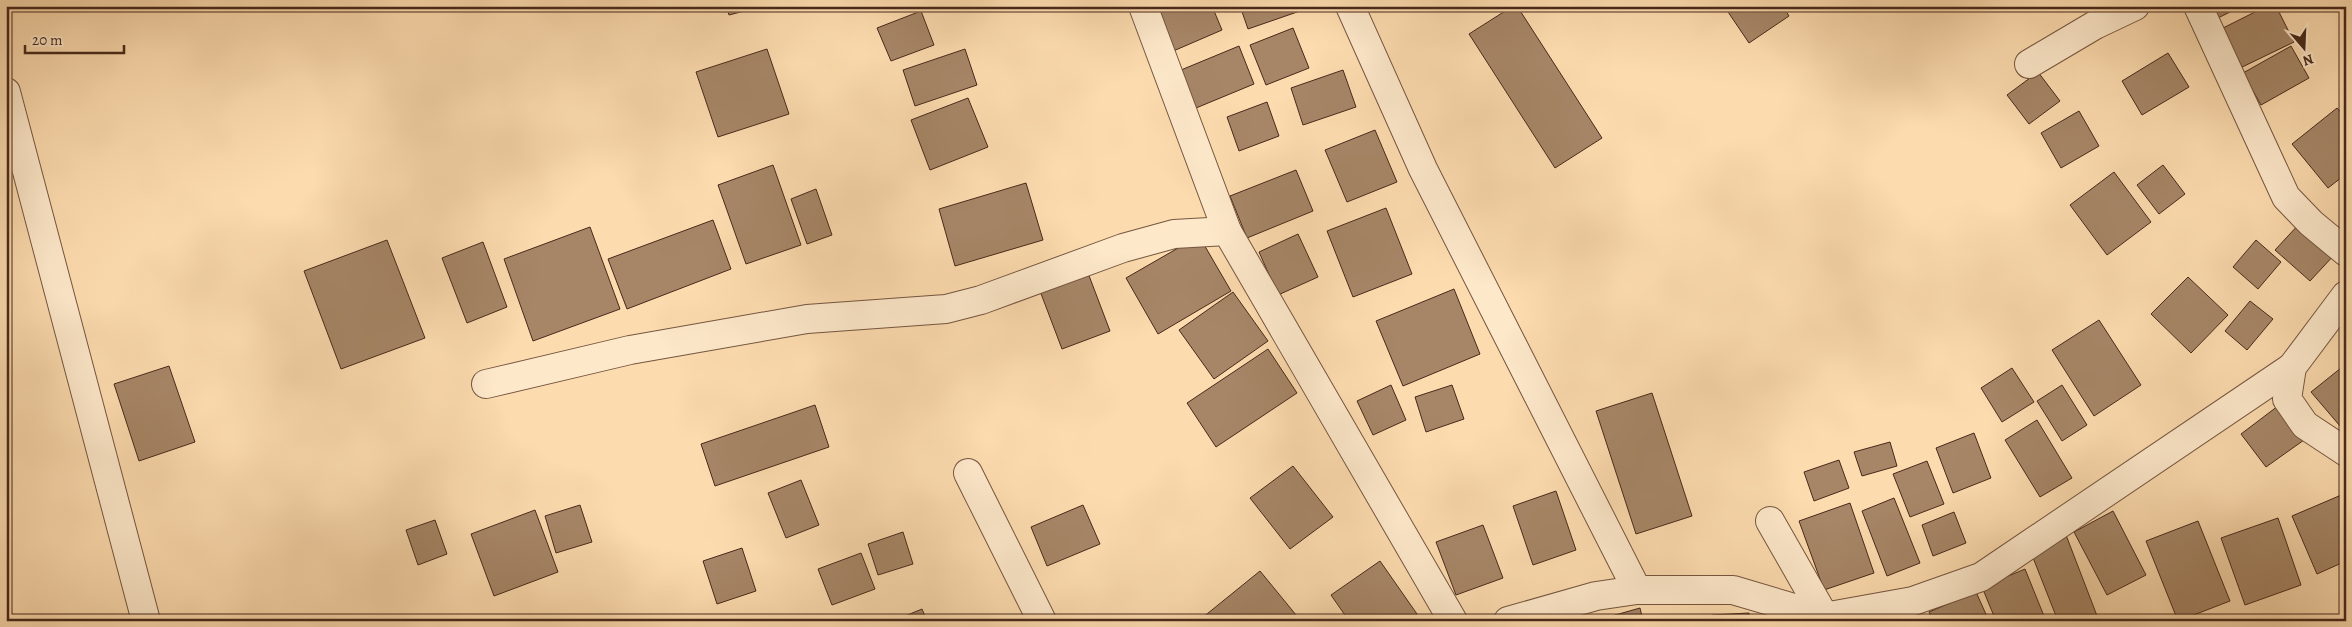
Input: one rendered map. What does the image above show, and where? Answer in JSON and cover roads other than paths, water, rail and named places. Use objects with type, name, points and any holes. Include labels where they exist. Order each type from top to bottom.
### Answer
[{"type":"street","points":[[1143,6],[1226,231],[1453,621]]},
{"type":"street","points":[[1350,6],[1423,169],[1637,590]]},
{"type":"street","points":[[2029,64],[2095,25],[2135,6]]},
{"type":"street","points":[[2198,6],[2286,196],[2311,223],[2346,252]]},
{"type":"street","points":[[6,92],[146,621]]},
{"type":"street","points":[[486,384],[630,350],[808,319],[946,309],[981,300],[1132,246],[1174,234],[1226,231]]},
{"type":"street","points":[[1508,621],[1596,596],[1637,590],[1733,590],[1825,619],[1913,601],[1981,577],[2292,367],[2346,295]]},
{"type":"street","points":[[2292,367],[2287,399],[2305,425],[2346,452]]},
{"type":"street","points":[[968,473],[1042,621]]},
{"type":"street","points":[[1770,521],[1825,619]]}]
